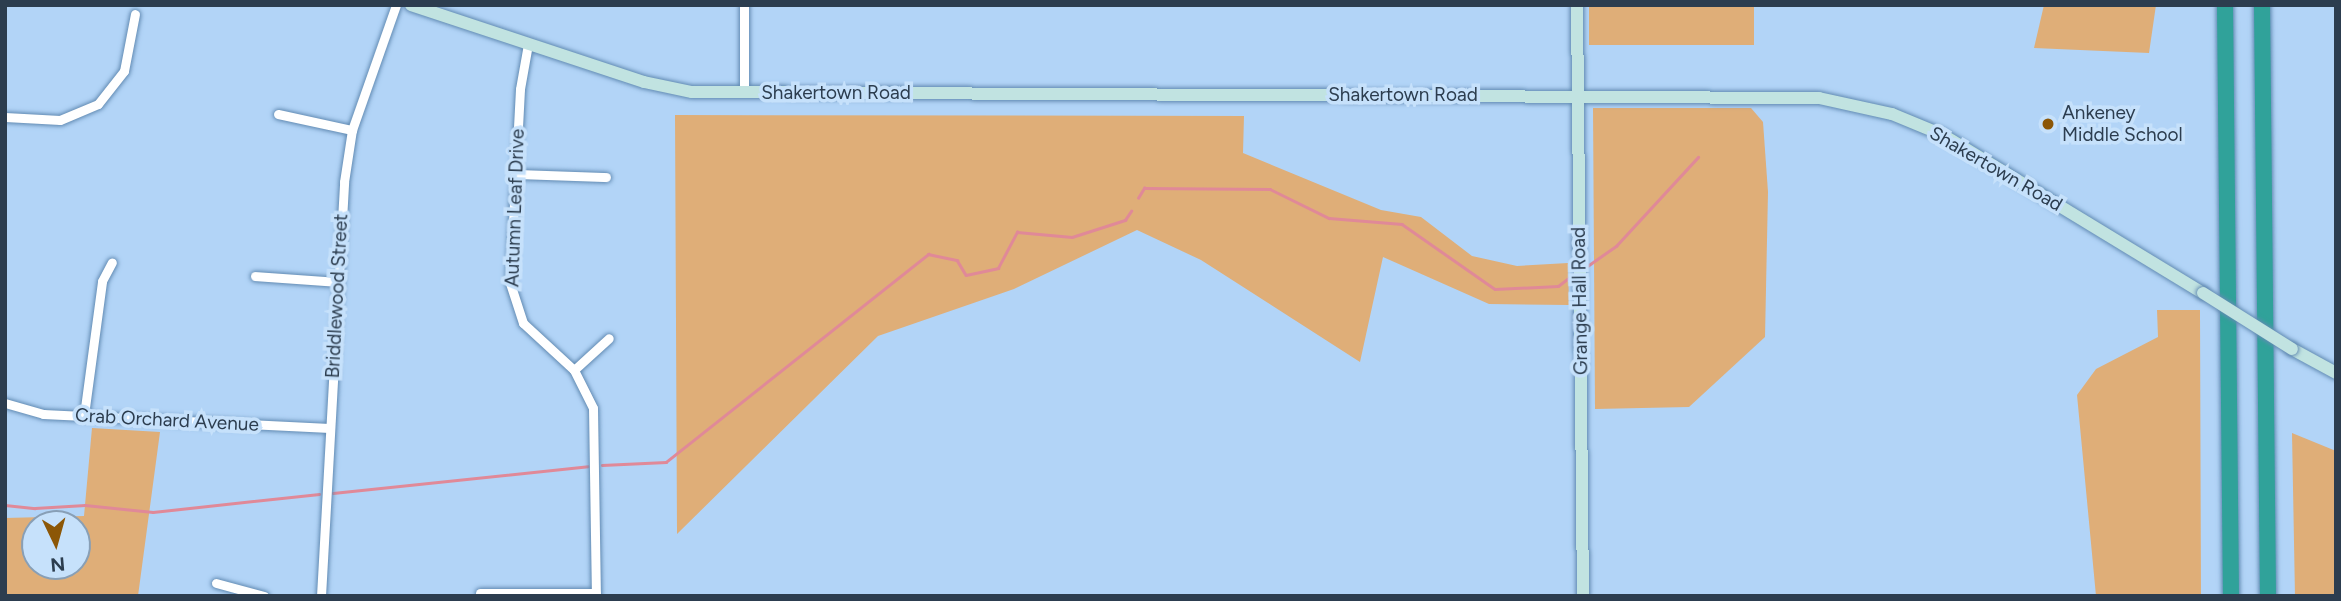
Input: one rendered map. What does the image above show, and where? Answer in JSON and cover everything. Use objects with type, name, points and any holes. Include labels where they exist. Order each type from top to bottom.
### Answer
[{"type":"highway","points":[[2225,5],[2231,596]]},
{"type":"highway","points":[[2262,5],[2268,596]]},
{"type":"street","name":"Briddlewood Street","points":[[321,596],[338,282],[352,130],[396,5]]},
{"type":"street","name":"Shakertown Road","points":[[411,5],[661,87],[744,92],[1819,98],[1892,114],[1943,135],[2292,349],[2336,373]]},
{"type":"street","points":[[744,5],[744,92]]},
{"type":"street","name":"Grange Hall Road","points":[[1577,5],[1583,596]]},
{"type":"street","points":[[5,117],[60,121],[98,104],[124,71],[135,14]]},
{"type":"street","name":"Autumn Leaf Drive","points":[[528,44],[516,174],[511,294],[528,329],[574,370],[587,394],[595,421],[596,594]]},
{"type":"street","points":[[278,114],[352,130]]},
{"type":"street","points":[[516,174],[606,177]]},
{"type":"street","points":[[84,415],[102,281],[112,262]]},
{"type":"street","points":[[255,276],[338,282]]},
{"type":"street","points":[[574,370],[609,338]]},
{"type":"street","name":"Crab Orchard Avenue","points":[[5,403],[34,413],[330,428]]},
{"type":"street","points":[[216,583],[264,596]]},
{"type":"street","points":[[480,593],[596,594]]},
{"type":"shaded area","points":[[1589,5],[1754,5],[1754,45],[1589,45]]},
{"type":"shaded area","points":[[2044,5],[2156,5],[2149,53],[2034,48]]},
{"type":"shaded area","points":[[1593,108],[1751,108],[1763,122],[1768,192],[1765,337],[1689,407],[1595,409]]},
{"type":"shaded area","points":[[675,115],[1244,116],[1243,153],[1381,210],[1421,217],[1472,256],[1517,266],[1568,263],[1569,305],[1489,304],[1383,257],[1360,362],[1201,260],[1137,230],[1014,289],[878,336],[677,534]]},
{"type":"shaded area","points":[[2157,310],[2200,310],[2201,596],[2096,596],[2077,395],[2096,369],[2158,337]]},
{"type":"shaded area","points":[[92,428],[160,432],[138,596],[5,596],[5,518],[21,518],[21,580],[91,580],[91,510],[85,510]]},
{"type":"shaded area","points":[[2292,433],[2336,451],[2336,596],[2295,596]]},
{"type":"waterway","points":[[1586,267],[1616,246],[1698,157]]},
{"type":"waterway","points":[[1138,198],[1144,188],[1270,189],[1329,218],[1402,224],[1495,289],[1558,286],[1574,274]]},
{"type":"waterway","points":[[602,465],[666,462],[928,254],[957,260],[966,275],[998,268],[1017,232],[1072,237],[1125,220],[1131,211]]},
{"type":"waterway","points":[[333,493],[588,466]]},
{"type":"waterway","points":[[5,505],[35,508],[85,505],[153,512],[319,494]]},
{"type":"place","name":"Ankeney Middle School","points":[[2048,124]]}]
